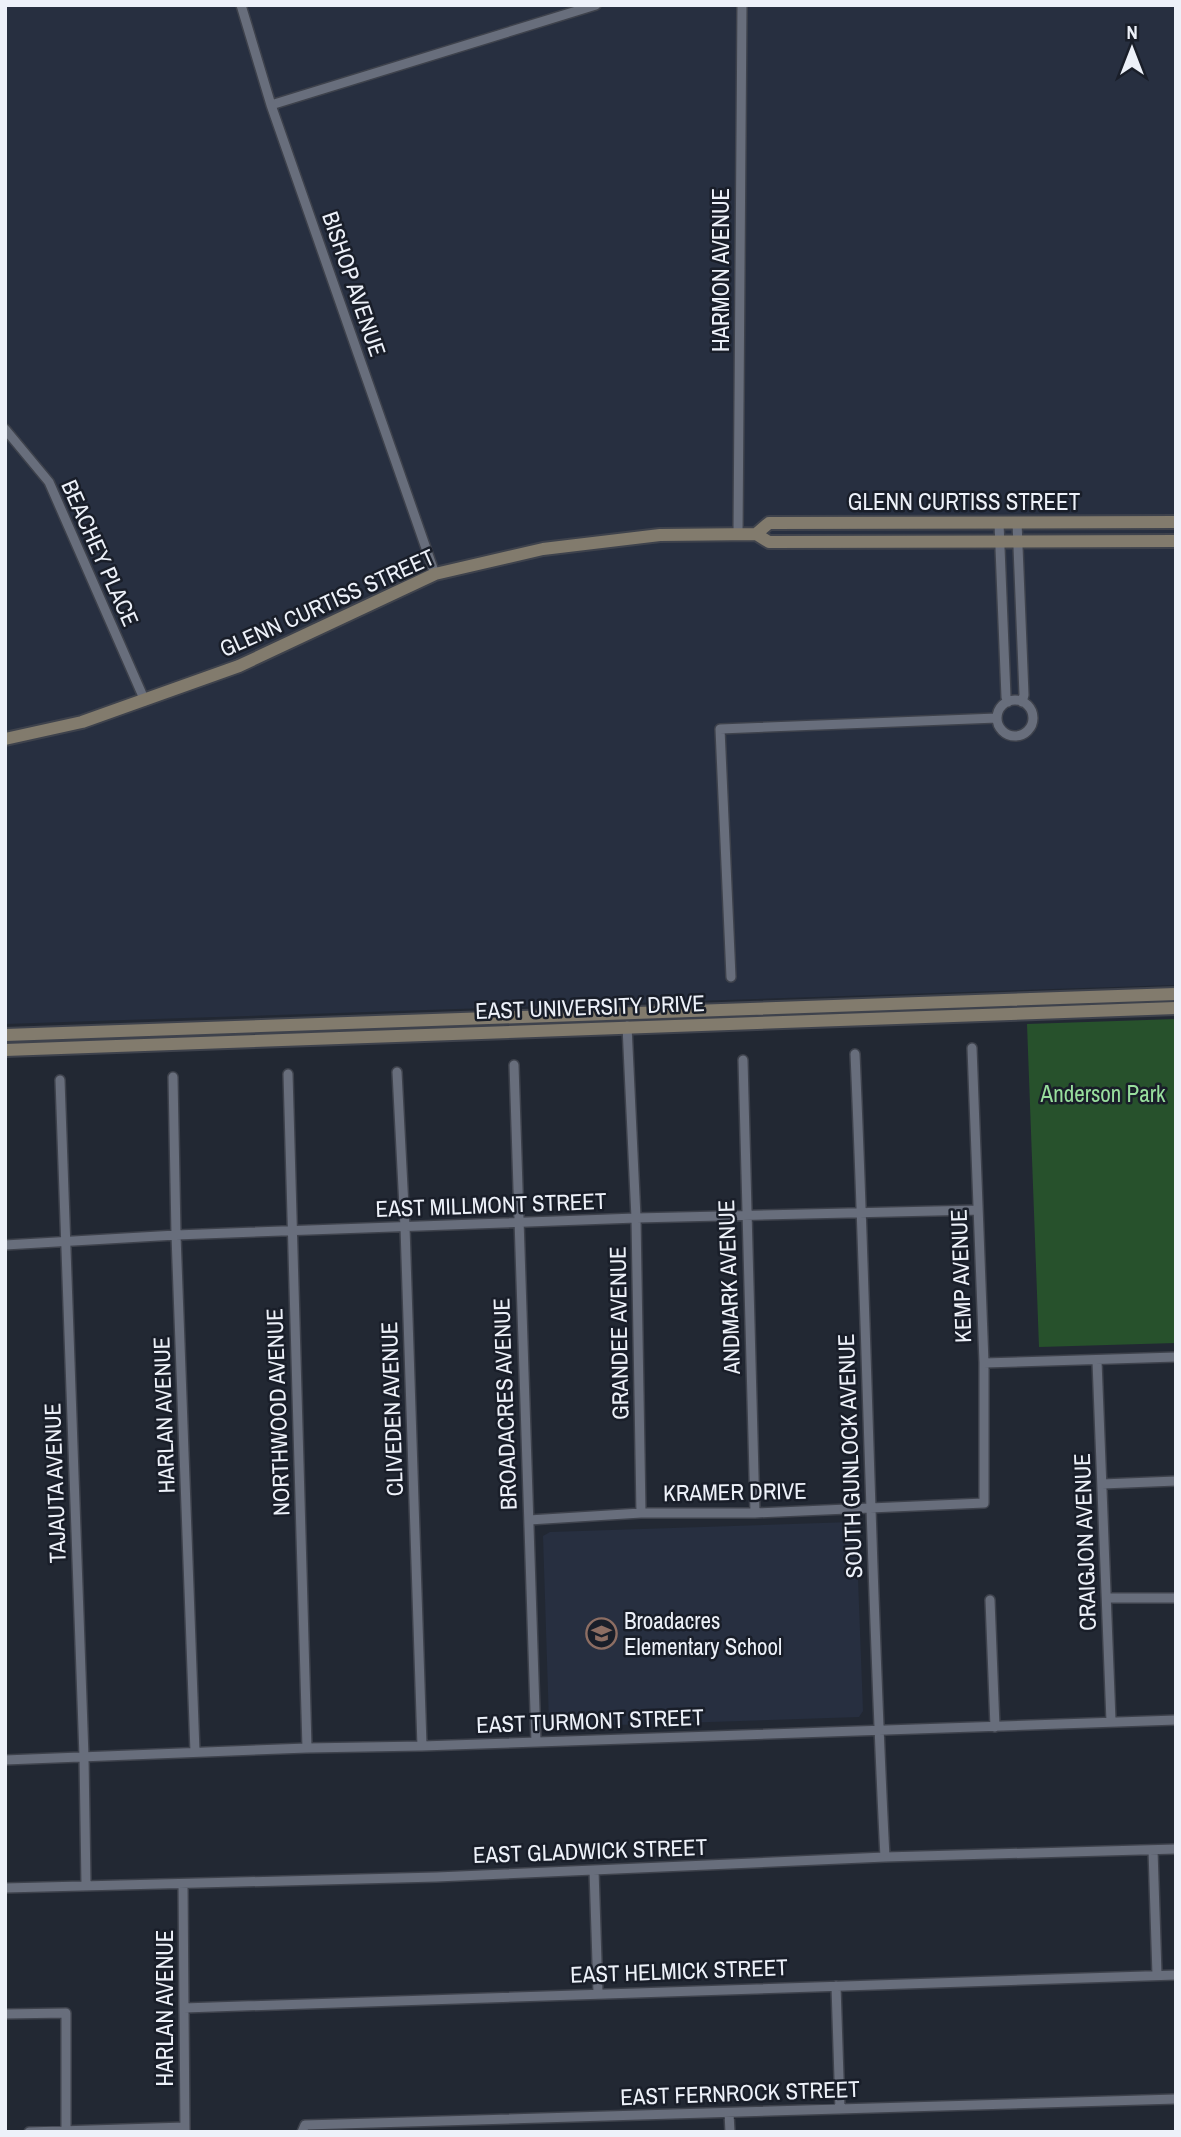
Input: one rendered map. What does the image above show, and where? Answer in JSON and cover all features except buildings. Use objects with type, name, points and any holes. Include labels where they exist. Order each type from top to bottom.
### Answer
[{"type":"street","name":"BISHOP AVENUE","points":[[241,5],[271,105],[435,574]]},
{"type":"street","points":[[271,105],[596,5]]},
{"type":"street","name":"HARMON AVENUE","points":[[738,534],[742,5]]},
{"type":"street","name":"BEACHEY PLACE","points":[[5,429],[49,482],[145,701]]},
{"type":"street","points":[[1017,522],[1024,695],[1022,702]]},
{"type":"street","name":"GLENN CURTISS STREET","points":[[756,534],[769,523],[1176,522]]},
{"type":"street","points":[[999,523],[1008,702]]},
{"type":"street","name":"GLENN CURTISS STREET","points":[[5,739],[82,722],[239,666],[435,574],[543,549],[660,535],[738,534],[756,534],[769,542],[1176,541]]},
{"type":"street","points":[[1008,702],[1022,702],[1032,712],[1033,718],[1028,731],[1015,736],[1008,735],[1002,731],[997,718],[999,711],[1008,702]]},
{"type":"street","points":[[731,977],[720,729],[997,718]]},
{"type":"street","name":"EAST UNIVERSITY DRIVE","points":[[5,1050],[1176,994]]},
{"type":"street","name":"EAST UNIVERSITY DRIVE","points":[[5,1035],[1176,1008]]},
{"type":"street","name":"GRANDEE AVENUE","points":[[627,1020],[636,1218],[641,1513]]},
{"type":"street","name":"KEMP AVENUE","points":[[972,1048],[984,1363],[984,1503]]},
{"type":"street","name":"SOUTH GUNLOCK AVENUE","points":[[855,1054],[878,1730],[885,1857]]},
{"type":"street","name":"ANDMARK AVENUE","points":[[743,1060],[755,1513]]},
{"type":"street","name":"BROADACRES AVENUE","points":[[514,1065],[536,1742]]},
{"type":"street","name":"CLIVEDEN AVENUE","points":[[397,1072],[405,1227],[422,1746]]},
{"type":"street","name":"NORTHWOOD AVENUE","points":[[288,1074],[307,1748]]},
{"type":"street","name":"HARLAN AVENUE","points":[[173,1077],[195,1752]]},
{"type":"street","name":"TAJAUTA AVENUE","points":[[60,1080],[84,1757],[86,1885]]},
{"type":"street","name":"EAST MILLMONT STREET","points":[[5,1245],[177,1235],[636,1218],[978,1210]]},
{"type":"street","points":[[984,1363],[1176,1357]]},
{"type":"street","name":"CRAIGJON AVENUE","points":[[1097,1361],[1111,1721]]},
{"type":"street","points":[[1102,1484],[1176,1481]]},
{"type":"street","name":"KRAMER DRIVE","points":[[528,1520],[641,1513],[755,1513],[984,1503]]},
{"type":"street","points":[[1107,1598],[1176,1598]]},
{"type":"street","points":[[990,1600],[995,1727]]},
{"type":"street","name":"EAST TURMONT STREET","points":[[5,1760],[1176,1720]]},
{"type":"street","name":"EAST GLADWICK STREET","points":[[5,1888],[1176,1849]]},
{"type":"street","points":[[1153,1850],[1157,1975]]},
{"type":"street","points":[[594,1870],[598,1993]]},
{"type":"street","name":"HARLAN AVENUE","points":[[183,1884],[185,2129]]},
{"type":"street","name":"EAST HELMICK STREET","points":[[184,2008],[1176,1975]]},
{"type":"street","points":[[836,1986],[839,2109]]},
{"type":"street","points":[[5,2014],[65,2013],[66,2131]]},
{"type":"street","name":"EAST FERNROCK STREET","points":[[303,2128],[1176,2099]]},
{"type":"street","points":[[729,2113],[730,2132]]},
{"type":"street","points":[[29,2132],[185,2129]]},
{"type":"shaded area","points":[[5,5],[1174,5],[1176,985],[5,1024]]},
{"type":"shaded area","points":[[852,1522],[856,1526],[863,1711],[859,1717],[555,1727],[549,1723],[543,1536],[550,1532]]},
{"type":"green space","name":"Anderson Park","points":[[1176,1019],[1176,1343],[1039,1347],[1027,1024]]},
{"type":"place","name":"Broadacres Elementary School","points":[[601,1634]]}]
